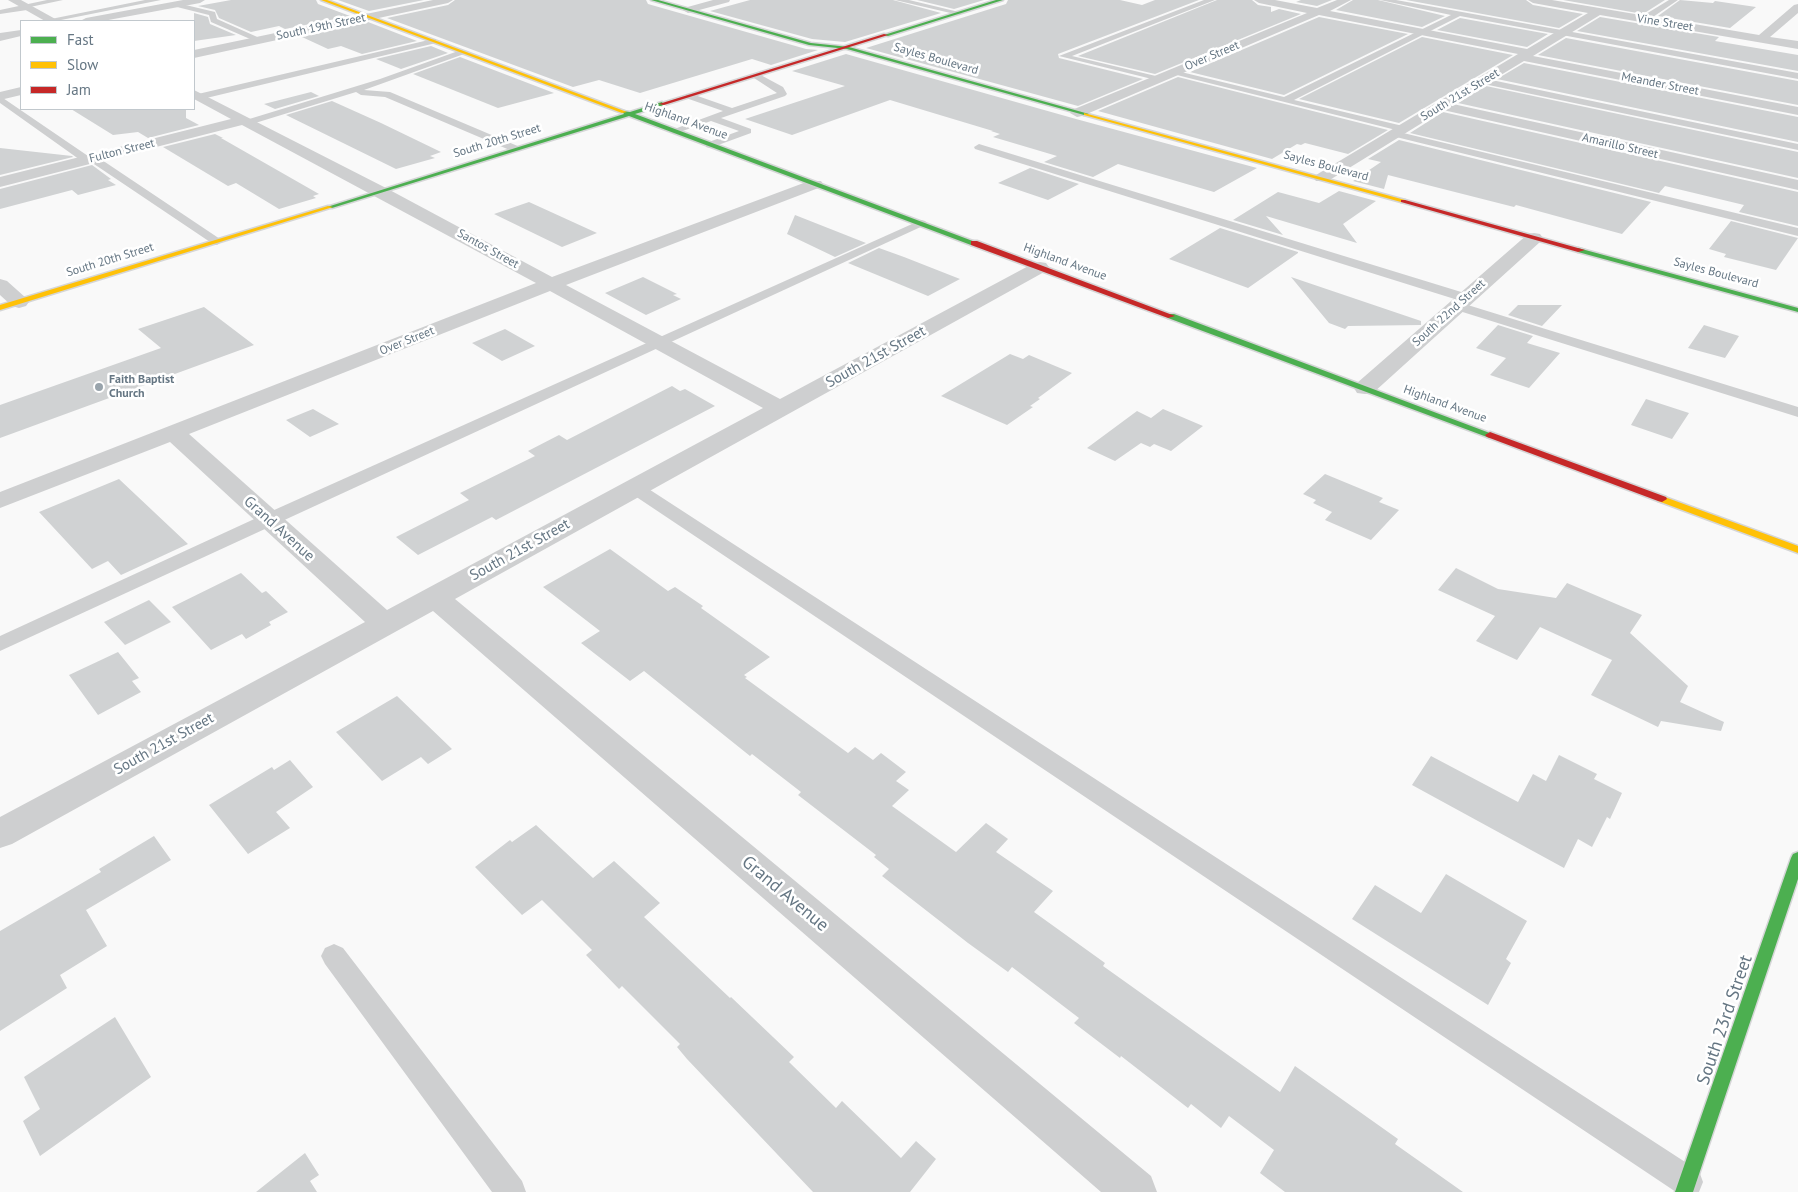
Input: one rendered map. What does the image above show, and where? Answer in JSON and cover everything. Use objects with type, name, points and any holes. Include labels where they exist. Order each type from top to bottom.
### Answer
[{"type":"street","points":[[13,0],[40,13]]},
{"type":"street","points":[[91,20],[200,0]]},
{"type":"street","name":"Highland Avenue","points":[[323,0],[1798,550]]},
{"type":"street","name":"South 19th Street","points":[[195,54],[448,0]]},
{"type":"street","name":"Sayles Boulevard","points":[[653,0],[688,5],[706,5],[830,38],[847,48]]},
{"type":"street","points":[[706,5],[725,0]]},
{"type":"street","name":"South 20th Street","points":[[0,308],[1001,0]]},
{"type":"street","name":"Meander Street","points":[[1259,0],[1422,32],[1798,111]]},
{"type":"street","name":"Over Street","points":[[1077,113],[1346,0]]},
{"type":"street","name":"Vine Street","points":[[1535,0],[1798,44]]},
{"type":"street","name":"Sayles Boulevard","points":[[688,5],[811,44],[847,48],[1077,113],[1322,178],[1798,310]]},
{"type":"street","points":[[1762,38],[1798,7]]},
{"type":"street","name":"South 21st Street","points":[[1322,178],[1598,11]]},
{"type":"street","points":[[0,38],[20,33]]},
{"type":"street","points":[[0,96],[20,91]]},
{"type":"street","name":"Santos Street","points":[[196,96],[380,190],[780,409]]},
{"type":"street","name":"Amarillo Street","points":[[1442,106],[1798,186]]},
{"type":"street","name":"Fulton Street","points":[[0,182],[246,121]]},
{"type":"street","name":"Over Street","points":[[0,502],[551,284],[815,184]]},
{"type":"street","name":"South 22nd Street","points":[[1365,388],[1534,238]]},
{"type":"street","name":"South 21st Street","points":[[0,834],[1040,267]]},
{"type":"street","points":[[0,285],[19,302]]},
{"type":"street","name":"Grand Avenue","points":[[174,433],[385,624]]},
{"type":"street","name":"Grand Avenue","points":[[435,597],[1135,1192]]},
{"type":"street","name":"South 23rd Street","points":[[1686,1187],[1798,858]]},
{"type":"lane","points":[[40,13],[59,0]]},
{"type":"lane","points":[[0,12],[40,13],[157,0]]},
{"type":"lane","points":[[899,0],[959,13]]},
{"type":"lane","points":[[1157,79],[1063,56],[1211,0]]},
{"type":"lane","points":[[1384,0],[1798,76]]},
{"type":"lane","points":[[1644,19],[1674,0]]},
{"type":"lane","points":[[176,4],[212,14],[214,20],[260,40]]},
{"type":"lane","points":[[1286,100],[1458,14]]},
{"type":"lane","points":[[196,96],[433,41]]},
{"type":"lane","points":[[246,121],[383,82],[461,52]]},
{"type":"lane","points":[[1173,73],[1286,100],[1399,131],[1798,232]]},
{"type":"lane","points":[[674,131],[782,94],[780,89],[757,76]]},
{"type":"lane","points":[[1482,82],[1798,147]]},
{"type":"lane","points":[[338,95],[372,92],[387,94],[516,149]]},
{"type":"lane","points":[[0,96],[89,159],[217,241]]},
{"type":"lane","points":[[689,96],[732,111]]},
{"type":"lane","points":[[710,144],[748,131],[711,118]]},
{"type":"lane","points":[[979,147],[1798,412]]},
{"type":"lane","points":[[0,644],[269,519],[922,223]]},
{"type":"lane","points":[[635,488],[1686,1187]]},
{"type":"lane","points":[[334,956],[511,1192]]},
{"type":"building","points":[[231,0],[316,0],[318,4],[350,16],[285,29],[279,26],[251,32],[219,18],[215,10],[198,6]]},
{"type":"building","points":[[338,0],[424,0],[369,11]]},
{"type":"building","points":[[455,0],[646,0],[648,4],[806,49],[818,50],[771,65],[752,59],[640,93],[599,80],[573,87],[387,18],[448,5]]},
{"type":"building","points":[[750,0],[893,0],[941,13],[845,42],[812,39],[710,11]]},
{"type":"building","points":[[917,0],[984,0],[954,9]]},
{"type":"building","points":[[1008,0],[1120,0],[1142,5],[1155,0],[1199,0],[1058,54],[1059,58],[1143,79],[1078,106],[866,48],[1006,4]]},
{"type":"building","points":[[1217,0],[1252,0],[1258,5],[1271,7],[1271,12],[1279,9],[1301,14],[1155,74],[1078,56]]},
{"type":"building","points":[[1301,0],[1332,0],[1317,6],[1296,2]]},
{"type":"building","points":[[1353,0],[1378,0],[1445,16],[1422,27],[1336,10]]},
{"type":"building","points":[[1406,0],[1526,0],[1533,5],[1583,14],[1559,28]]},
{"type":"building","points":[[1563,0],[1665,0],[1643,14]]},
{"type":"building","points":[[1680,0],[1713,3],[1715,1],[1756,7],[1730,28],[1658,16]]},
{"type":"building","points":[[194,13],[208,17],[210,24],[236,35],[195,41]]},
{"type":"building","points":[[1319,17],[1408,34],[1284,95],[1190,72]]},
{"type":"building","points":[[1600,17],[1719,37],[1715,41],[1798,55],[1798,71],[1577,31]]},
{"type":"building","points":[[1460,18],[1548,34],[1527,47],[1437,30]]},
{"type":"building","points":[[368,22],[417,41],[362,54],[341,46],[328,49],[302,37]]},
{"type":"building","points":[[1422,37],[1513,55],[1399,123],[1299,99]]},
{"type":"building","points":[[1566,38],[1798,81],[1798,105],[1538,55]]},
{"type":"building","points":[[431,46],[448,53],[401,69],[376,59]]},
{"type":"building","points":[[846,54],[1257,168],[1214,192],[1118,164],[1093,177],[1044,162],[1057,156],[993,137],[1000,134],[991,131],[993,131],[890,100],[792,135],[745,119],[845,86],[792,71]]},
{"type":"building","points":[[460,57],[554,93],[498,108],[413,74]]},
{"type":"building","points":[[1524,63],[1798,117],[1798,142],[1497,79]]},
{"type":"building","points":[[1178,77],[1388,130],[1348,154],[1305,143],[1297,144],[1272,159],[1098,111]]},
{"type":"building","points":[[1486,86],[1798,152],[1798,178],[1458,103]]},
{"type":"building","points":[[311,92],[319,96],[275,109],[264,104]]},
{"type":"building","points":[[332,101],[441,152],[430,156],[435,158],[396,169],[286,115]]},
{"type":"building","points":[[73,110],[186,110],[186,118],[199,125],[148,138],[138,132],[113,135]]},
{"type":"building","points":[[1443,112],[1798,192],[1798,226],[1739,212],[1744,205],[1665,186],[1659,193],[1410,133]]},
{"type":"building","points":[[215,134],[319,194],[313,196],[316,198],[279,209],[236,183],[228,186],[163,147]]},
{"type":"building","points":[[1399,140],[1651,202],[1622,234],[1516,205],[1514,207],[1388,175],[1384,189],[1353,181],[1381,162],[1368,159]]},
{"type":"building","points":[[0,148],[72,156],[73,157],[0,175]]},
{"type":"building","points":[[92,165],[116,185],[78,195],[72,190],[0,209],[0,189]]},
{"type":"building","points":[[1030,168],[1079,184],[1048,200],[998,183]]},
{"type":"building","points":[[1339,191],[1376,201],[1343,224],[1357,243],[1266,216],[1283,235],[1233,220],[1278,192],[1319,203]]},
{"type":"building","points":[[529,202],[597,233],[562,247],[494,214]]},
{"type":"building","points":[[795,215],[866,243],[835,257],[787,234]]},
{"type":"building","points":[[1731,221],[1798,238],[1776,270],[1724,257],[1726,254],[1709,249]]},
{"type":"building","points":[[1220,228],[1298,253],[1248,288],[1169,259]]},
{"type":"building","points":[[879,248],[960,279],[928,296],[848,263]]},
{"type":"building","points":[[643,277],[677,294],[673,295],[681,299],[646,315],[605,293]]},
{"type":"building","points":[[1291,277],[1421,321],[1421,325],[1348,326],[1345,329],[1329,323]]},
{"type":"building","points":[[1518,305],[1562,305],[1542,326],[1508,315]]},
{"type":"building","points":[[204,307],[254,345],[0,438],[0,405],[161,348],[138,329]]},
{"type":"building","points":[[1498,325],[1533,336],[1527,343],[1560,353],[1529,388],[1490,375],[1506,358],[1476,348]]},
{"type":"building","points":[[1704,325],[1739,336],[1725,358],[1688,348]]},
{"type":"building","points":[[505,329],[535,346],[502,361],[472,343]]},
{"type":"building","points":[[1010,354],[1023,359],[1029,355],[1072,373],[1038,398],[1040,399],[1030,406],[1033,407],[1007,425],[941,396]]},
{"type":"building","points":[[672,386],[680,391],[685,389],[715,406],[496,520],[492,517],[418,555],[396,537],[469,500],[460,493],[535,456],[528,451],[559,435],[567,440]]},
{"type":"building","points":[[1646,399],[1689,413],[1672,439],[1631,425]]},
{"type":"building","points":[[313,409],[339,424],[310,437],[286,420]]},
{"type":"building","points":[[1163,409],[1203,426],[1171,451],[1154,444],[1150,447],[1141,443],[1115,461],[1087,448],[1137,411],[1151,418]]},
{"type":"building","points":[[1325,474],[1383,498],[1379,502],[1399,510],[1371,540],[1325,520],[1332,512],[1313,503],[1316,500],[1303,494]]},
{"type":"building","points":[[119,479],[188,544],[121,575],[108,561],[92,569],[39,512]]},
{"type":"building","points":[[610,549],[668,591],[675,587],[770,657],[744,675],[747,677],[745,678],[848,753],[855,747],[873,760],[881,753],[906,772],[896,781],[909,790],[892,806],[956,852],[986,823],[1008,839],[996,852],[1053,891],[1034,912],[1105,963],[1103,966],[1280,1092],[1295,1066],[1398,1139],[1395,1144],[1463,1192],[1285,1192],[1260,1173],[1274,1150],[1229,1116],[1221,1128],[1191,1104],[1188,1108],[1121,1056],[1120,1058],[1074,1023],[1079,1018],[1012,967],[1008,972],[882,876],[889,869],[874,857],[876,855],[798,795],[801,792],[752,754],[750,756],[644,671],[630,681],[581,643],[600,631],[543,587]]},
{"type":"building","points":[[1456,568],[1498,589],[1556,598],[1567,583],[1642,615],[1630,633],[1688,686],[1680,702],[1724,722],[1721,731],[1661,721],[1658,727],[1591,695],[1612,660],[1540,627],[1517,660],[1476,641],[1495,616],[1438,590]]},
{"type":"building","points":[[241,573],[262,593],[266,591],[288,612],[269,622],[271,625],[246,639],[242,634],[211,650],[172,607]]},
{"type":"building","points":[[149,600],[171,622],[125,645],[104,622]]},
{"type":"building","points":[[118,652],[139,678],[132,681],[141,692],[98,715],[69,675]]},
{"type":"building","points":[[397,696],[452,749],[428,764],[421,757],[382,781],[336,732]]},
{"type":"building","points":[[1559,755],[1597,774],[1594,779],[1622,793],[1610,819],[1607,817],[1592,847],[1578,839],[1564,868],[1412,785],[1431,756],[1518,802],[1533,774],[1546,781]]},
{"type":"building","points":[[290,760],[313,787],[276,812],[290,828],[248,854],[209,805],[272,767],[274,770]]},
{"type":"building","points":[[536,825],[593,878],[614,861],[660,903],[644,917],[794,1057],[789,1062],[836,1108],[842,1101],[901,1158],[916,1141],[936,1159],[910,1192],[813,1192],[687,1059],[677,1047],[680,1044],[622,986],[619,989],[586,955],[592,950],[542,900],[522,915],[475,867],[510,840],[512,842]]},
{"type":"building","points":[[154,836],[171,860],[86,910],[107,946],[60,975],[67,988],[0,1031],[0,931],[101,872],[99,869]]},
{"type":"building","points":[[1446,874],[1527,921],[1506,959],[1511,963],[1488,1005],[1352,919],[1375,885],[1421,913]]},
{"type":"building","points":[[115,1017],[151,1077],[40,1156],[23,1121],[40,1109],[24,1077]]},
{"type":"building","points":[[305,1153],[319,1175],[310,1181],[317,1192],[256,1192]]},
{"type":"traffic: fast","points":[[653,0],[811,44],[847,48],[1086,114]]},
{"type":"traffic: fast","points":[[886,35],[1001,0]]},
{"type":"traffic: fast","points":[[330,207],[662,104]]},
{"type":"traffic: fast","points":[[624,112],[974,243]]},
{"type":"traffic: fast","points":[[1581,250],[1798,310]]},
{"type":"traffic: fast","points":[[1171,316],[1490,435]]},
{"type":"traffic: fast","points":[[1684,1192],[1798,858]]},
{"type":"traffic: slow","points":[[323,0],[624,112]]},
{"type":"traffic: slow","points":[[1086,114],[1403,201]]},
{"type":"traffic: slow","points":[[0,308],[330,207]]},
{"type":"traffic: slow","points":[[1662,499],[1798,550]]},
{"type":"traffic: jam","points":[[662,104],[886,35]]},
{"type":"traffic: jam","points":[[1403,201],[1581,250]]},
{"type":"traffic: jam","points":[[974,243],[1171,316]]},
{"type":"traffic: jam","points":[[1490,435],[1662,499]]},
{"type":"place","name":"Faith Baptist Church","points":[[99,387]]}]
